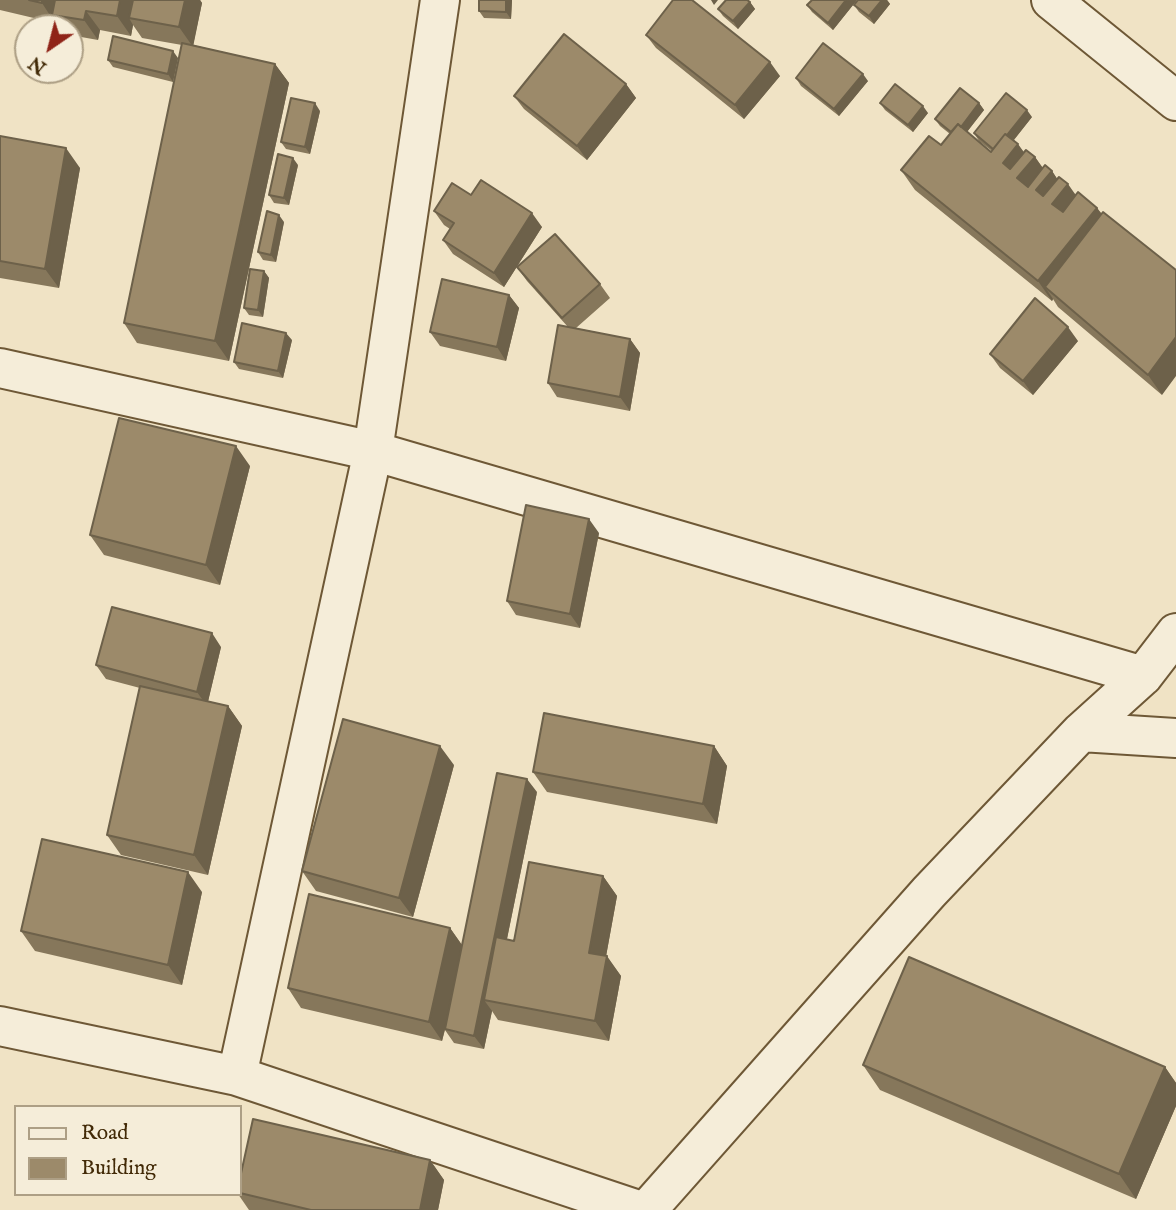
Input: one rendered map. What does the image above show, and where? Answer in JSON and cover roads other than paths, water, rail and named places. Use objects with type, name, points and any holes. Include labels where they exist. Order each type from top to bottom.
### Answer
[{"type":"street","points":[[237,1076],[373,451],[440,0]]},
{"type":"street","points":[[1051,0],[1176,102]]},
{"type":"street","points":[[0,368],[373,451],[1143,676]]},
{"type":"street","points":[[647,1210],[929,892],[1081,732],[1143,676],[1176,633]]},
{"type":"street","points":[[1081,732],[1176,738]]},
{"type":"street","points":[[0,1026],[237,1076],[638,1210]]}]
